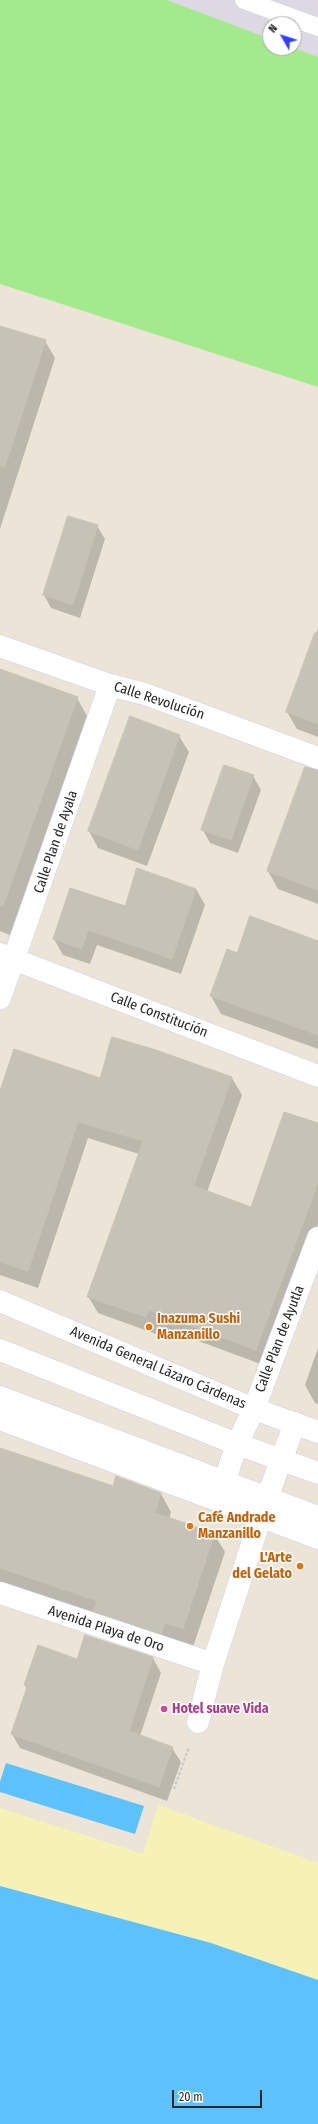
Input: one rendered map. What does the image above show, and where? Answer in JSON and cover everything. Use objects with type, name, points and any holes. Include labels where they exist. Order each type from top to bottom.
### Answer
[{"type":"street","name":"Calle Revolución","points":[[0,646],[110,685],[146,694],[318,758]]},
{"type":"street","name":"Calle Plan de Ayala","points":[[0,998],[7,957],[110,685]]},
{"type":"street","name":"Calle Constitución","points":[[7,957],[318,1076]]},
{"type":"street","name":"Calle Plan de Ayutla","points":[[224,1483],[237,1444],[254,1409],[318,1238]]},
{"type":"street","name":"Avenida General Lázaro Cárdenas","points":[[0,1301],[254,1409],[318,1432]]},
{"type":"street","points":[[0,1350],[237,1444],[318,1474]]},
{"type":"street","points":[[0,1397],[224,1483],[318,1538]]},
{"type":"street","points":[[0,1419],[264,1507],[318,1517]]},
{"type":"street","points":[[198,1722],[212,1664],[264,1507],[295,1423]]},
{"type":"street","name":"Avenida Playa de Oro","points":[[0,1593],[212,1664]]},
{"type":"lane","points":[[244,0],[318,27]]},
{"type":"path","points":[[174,1789],[198,1722]]},
{"type":"shaded area","points":[[147,0],[318,0],[318,63],[299,56],[302,56],[302,16],[262,16],[262,42]]},
{"type":"green space","points":[[0,0],[167,0],[262,36],[262,56],[302,56],[302,51],[318,57],[318,387],[0,284]]},
{"type":"sand","points":[[158,1805],[318,1863],[318,1980],[211,1943],[0,1886],[0,1808],[143,1854]]},
{"type":"water","points":[[6,1763],[144,1806],[135,1834],[0,1792],[0,1782]]},
{"type":"water","points":[[0,1886],[211,1943],[318,1980],[318,2124],[0,2124]]},
{"type":"building","points":[[0,326],[46,340],[5,467],[0,466]]},
{"type":"building","points":[[68,516],[98,525],[73,605],[43,595]]},
{"type":"building","points":[[315,633],[318,634],[318,724],[286,712]]},
{"type":"building","points":[[0,669],[78,697],[3,906],[0,906]]},
{"type":"building","points":[[130,716],[180,735],[138,850],[88,831]]},
{"type":"building","points":[[224,765],[254,775],[231,840],[201,830]]},
{"type":"building","points":[[305,767],[318,770],[318,890],[267,871]]},
{"type":"building","points":[[137,868],[196,889],[172,959],[88,930],[82,949],[53,939],[70,888],[125,906]]},
{"type":"building","points":[[250,916],[318,941],[318,1035],[210,996],[227,949],[237,953]]},
{"type":"building","points":[[112,1037],[156,1050],[232,1077],[194,1186],[251,1207],[284,1112],[318,1123],[318,1183],[256,1350],[149,1310],[146,1317],[87,1297],[143,1141],[78,1122],[28,1271],[0,1262],[0,1091],[14,1049],[100,1078]]},
{"type":"building","points":[[0,1448],[113,1486],[116,1476],[161,1493],[155,1513],[215,1533],[183,1629],[165,1623],[161,1634],[93,1611],[97,1601],[0,1568]]},
{"type":"building","points":[[85,1635],[153,1657],[129,1731],[173,1747],[159,1787],[11,1734],[27,1687],[24,1685],[38,1645],[77,1659]]},
{"type":"place","name":"Inazuma Sushi Manzanillo","points":[[149,1327]]},
{"type":"place","name":"Café Andrade Manzanillo","points":[[190,1526]]},
{"type":"place","name":"L'Arte del Gelato","points":[[300,1566]]},
{"type":"place","name":"Hotel suave Vida","points":[[164,1709]]}]
